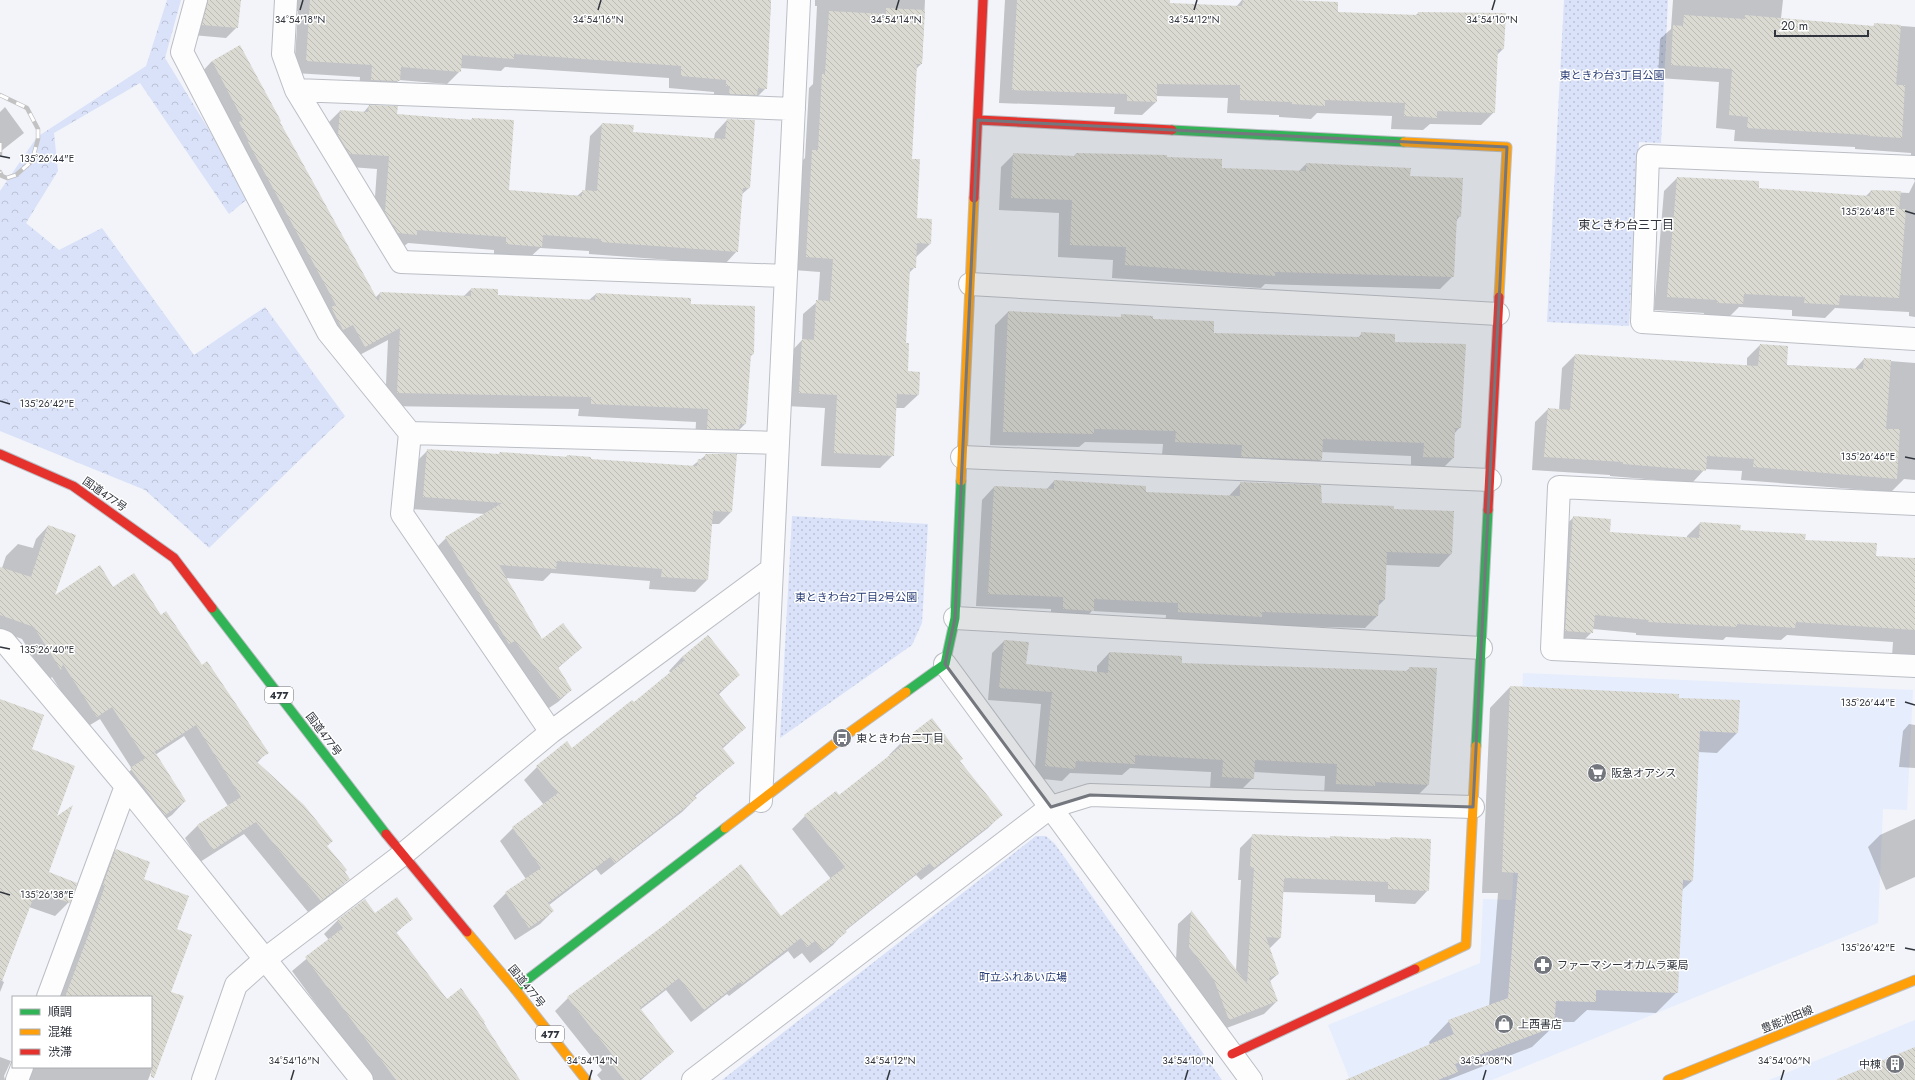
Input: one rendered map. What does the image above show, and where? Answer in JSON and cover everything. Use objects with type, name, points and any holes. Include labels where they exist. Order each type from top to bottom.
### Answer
[{"type":"main road","points":[[515,989],[842,738],[945,664],[955,618],[983,0]]},
{"type":"main road","points":[[978,120],[1507,148],[1466,945],[1232,1054]]},
{"type":"main road","name":"国道477号","points":[[0,454],[72,486],[174,558],[402,855],[515,989],[586,1080]]},
{"type":"main road","name":"豊能池田線","points":[[1668,1080],[1915,980]]},
{"type":"street","points":[[196,0],[182,52],[328,332],[410,433],[402,514],[551,732]]},
{"type":"street","points":[[286,0],[283,54],[296,90],[401,262],[786,276]]},
{"type":"street","points":[[761,801],[799,0]]},
{"type":"street","points":[[296,90],[794,109]]},
{"type":"street","points":[[1915,167],[1648,156],[1642,322],[1915,339]]},
{"type":"street","points":[[970,284],[1498,314]]},
{"type":"street","points":[[410,433],[778,443]]},
{"type":"street","points":[[962,457],[1490,480]]},
{"type":"street","points":[[1915,504],[1560,487],[1552,649],[1915,666]]},
{"type":"street","points":[[203,1080],[236,985],[264,960],[402,855],[551,732],[772,569]]},
{"type":"street","points":[[955,618],[1481,648]]},
{"type":"street","points":[[2,646],[126,786],[264,960],[362,1080]]},
{"type":"street","points":[[945,664],[1251,1080]]},
{"type":"street","points":[[48,996],[126,786]]},
{"type":"street","points":[[693,1080],[1051,807],[1090,795],[1473,807]]},
{"type":"street","points":[[17,1080],[22,1068]]},
{"type":"highlighted area","points":[[978,120],[1507,147],[1473,807],[1090,795],[1051,807],[945,664],[955,618]]},
{"type":"shaded area","points":[[1523,673],[1913,690],[1907,810],[1883,809],[1878,923],[1492,1080],[1350,1080],[1328,1025],[1480,963],[1483,899],[1512,900]]},
{"type":"shaded area","points":[[1915,1020],[1915,1080],[1769,1080]]},
{"type":"green space","points":[[167,0],[181,0],[165,58],[250,197],[229,214],[140,83],[54,133],[58,171],[26,223],[59,250],[102,228],[194,355],[265,307],[345,416],[209,548],[145,490],[0,431],[0,191],[37,137],[146,66]]},
{"type":"green space","name":"東ときわ台3丁目公園","points":[[1564,0],[1668,0],[1661,143],[1639,142],[1629,326],[1547,322]]},
{"type":"green space","name":"東ときわ台2丁目2号公園","points":[[792,516],[928,524],[922,623],[912,645],[780,738]]},
{"type":"green space","name":"町立ふれあい広場","points":[[1036,836],[1046,836],[1055,844],[1222,1080],[722,1080]]},
{"type":"building","points":[[208,0],[241,0],[238,28],[202,25]]},
{"type":"building","points":[[310,0],[771,0],[767,89],[758,88],[757,95],[729,94],[730,86],[726,86],[726,80],[681,76],[681,66],[514,54],[514,59],[462,55],[461,72],[401,67],[400,81],[371,80],[372,65],[306,61]]},
{"type":"building","points":[[1017,0],[1170,0],[1170,3],[1242,6],[1243,0],[1291,0],[1338,2],[1338,12],[1418,15],[1418,12],[1506,13],[1504,49],[1498,49],[1495,113],[1437,111],[1437,118],[1404,116],[1405,103],[1325,100],[1325,106],[1292,104],[1292,102],[1240,100],[1240,85],[1157,84],[1157,102],[1127,101],[1127,94],[1012,90]]},
{"type":"building","points":[[886,8],[925,10],[922,64],[917,64],[912,159],[920,159],[917,218],[932,219],[931,244],[917,243],[916,268],[910,268],[906,343],[909,343],[908,371],[920,372],[919,395],[897,394],[894,456],[834,453],[837,395],[799,393],[802,339],[814,340],[816,300],[830,301],[833,259],[806,257],[812,150],[818,150],[822,74],[825,74],[829,11],[886,14]]},
{"type":"building","points":[[1684,15],[1745,19],[1745,15],[1874,26],[1874,23],[1901,25],[1896,85],[1905,85],[1902,138],[1747,128],[1748,117],[1729,115],[1732,69],[1671,65],[1673,25],[1683,26]]},
{"type":"building","points":[[240,45],[281,121],[280,122],[379,302],[380,292],[471,296],[471,288],[498,289],[498,295],[595,300],[596,293],[691,298],[691,304],[755,306],[754,354],[751,354],[746,424],[740,424],[739,429],[707,429],[708,409],[591,404],[591,397],[397,393],[400,328],[365,347],[353,325],[343,330],[331,307],[336,305],[248,142],[249,141],[239,122],[243,120],[212,61]]},
{"type":"building","points":[[369,105],[398,106],[397,114],[472,120],[472,118],[514,120],[509,190],[582,196],[582,190],[597,191],[602,123],[634,125],[633,132],[725,139],[727,119],[755,120],[750,188],[743,188],[738,252],[601,242],[601,239],[543,235],[542,247],[506,244],[506,237],[417,230],[417,235],[398,233],[385,212],[389,156],[350,154],[338,135],[340,110],[368,112]]},
{"type":"building","points":[[1013,153],[1075,156],[1076,153],[1167,155],[1167,157],[1222,159],[1222,168],[1306,171],[1306,163],[1411,168],[1410,176],[1463,178],[1461,217],[1457,216],[1454,277],[1275,272],[1275,276],[1125,265],[1126,247],[1070,245],[1072,200],[1011,198]]},
{"type":"building","points":[[1677,177],[1759,181],[1759,188],[1870,196],[1871,190],[1901,191],[1899,209],[1906,209],[1899,298],[1840,295],[1839,305],[1804,303],[1805,297],[1744,294],[1743,304],[1717,303],[1717,300],[1667,297]]},
{"type":"building","points":[[1008,311],[1121,317],[1121,314],[1153,316],[1153,319],[1214,321],[1214,333],[1361,337],[1361,332],[1395,334],[1395,342],[1466,344],[1461,428],[1455,428],[1454,458],[1423,457],[1424,443],[1323,439],[1322,460],[1241,457],[1242,445],[1175,442],[1176,431],[1094,429],[1094,434],[1003,432]]},
{"type":"building","points":[[1760,344],[1788,346],[1787,365],[1863,369],[1864,358],[1891,360],[1886,429],[1900,429],[1897,479],[1753,467],[1754,459],[1707,456],[1706,471],[1623,464],[1623,462],[1544,457],[1548,408],[1570,410],[1575,354],[1758,366]]},
{"type":"building","points":[[427,449],[567,457],[567,455],[591,457],[591,459],[697,466],[698,459],[705,460],[705,454],[737,454],[732,512],[713,511],[708,580],[661,577],[662,569],[557,561],[556,569],[499,565],[542,639],[563,623],[582,648],[558,667],[572,690],[559,699],[515,641],[509,644],[445,537],[502,503],[423,497]]},
{"type":"building","points":[[1054,480],[1146,486],[1146,492],[1240,496],[1240,482],[1321,485],[1322,503],[1394,506],[1394,509],[1454,511],[1452,554],[1387,552],[1385,600],[1379,600],[1378,616],[1262,612],[1262,617],[1178,612],[1178,603],[1094,599],[1094,611],[1063,609],[1063,597],[988,594],[994,486],[1054,489]]},
{"type":"building","points":[[1573,516],[1611,519],[1610,532],[1699,538],[1700,522],[1741,525],[1740,530],[1806,534],[1805,540],[1877,543],[1876,556],[1915,558],[1915,630],[1796,622],[1795,628],[1737,624],[1737,627],[1648,622],[1649,620],[1595,615],[1593,633],[1565,631]]},
{"type":"building","points":[[48,525],[76,535],[55,595],[100,565],[113,587],[134,573],[161,615],[166,611],[202,665],[207,661],[269,753],[256,761],[304,805],[333,841],[327,846],[347,870],[345,872],[350,879],[321,901],[256,822],[213,850],[197,825],[241,797],[196,725],[145,758],[112,707],[97,717],[63,664],[61,670],[34,627],[0,615],[0,567],[31,577]]},
{"type":"building","points":[[708,635],[740,675],[718,693],[746,728],[722,747],[735,763],[694,795],[697,798],[615,863],[610,857],[548,903],[554,911],[529,928],[505,892],[541,868],[512,827],[558,793],[536,766],[567,741],[572,748],[632,700],[634,702],[685,660],[682,657]]},
{"type":"building","points":[[1004,640],[1029,642],[1026,664],[1108,673],[1109,652],[1182,656],[1182,663],[1409,671],[1409,667],[1437,668],[1429,785],[1375,782],[1375,786],[1336,784],[1337,764],[1255,760],[1254,779],[1222,777],[1223,760],[1135,755],[1135,764],[1076,761],[1075,769],[1045,766],[1052,692],[999,688]]},
{"type":"building","points":[[1510,686],[1679,694],[1679,698],[1740,700],[1738,733],[1700,731],[1693,881],[1683,880],[1678,993],[1596,990],[1596,1002],[1556,1001],[1554,1027],[1455,1064],[1458,1072],[1438,1080],[1345,1080],[1454,1034],[1448,1020],[1508,998],[1518,873],[1502,872]]},
{"type":"building","points":[[0,699],[44,715],[32,749],[75,766],[57,816],[73,805],[49,872],[77,883],[70,903],[36,891],[2,981],[0,980]]},
{"type":"building","points":[[932,718],[963,759],[960,761],[1003,815],[934,868],[930,863],[845,930],[847,932],[823,951],[815,941],[807,947],[801,938],[742,984],[740,982],[704,1010],[679,978],[640,1008],[674,1052],[639,1080],[624,1080],[609,1061],[614,1057],[567,997],[663,926],[741,864],[781,916],[845,867],[804,815],[836,791],[839,795],[904,744],[902,741]]},
{"type":"building","points":[[155,752],[186,801],[165,815],[130,768]]},
{"type":"building","points":[[1252,834],[1330,838],[1330,836],[1390,839],[1391,837],[1431,839],[1429,891],[1388,889],[1388,882],[1284,879],[1281,938],[1266,937],[1279,974],[1269,978],[1278,1001],[1229,1020],[1214,980],[1189,947],[1191,910],[1247,984],[1254,868],[1250,867]]},
{"type":"building","points":[[116,849],[150,862],[144,879],[189,896],[177,929],[192,935],[171,992],[184,996],[154,1078],[151,1077],[152,996],[65,996],[91,928],[105,886],[103,885]]},
{"type":"building","points":[[397,897],[413,919],[396,932],[447,999],[461,988],[485,1022],[484,1023],[520,1080],[396,1080],[305,957],[343,928],[337,920],[365,899],[375,913]]},
{"type":"building","name":"中棟","points":[[1915,1047],[1915,1080],[1837,1080],[1837,1079]]},
{"type":"railway","points":[[0,95],[27,108],[38,129],[38,139],[32,161],[16,175],[7,178],[2,176],[0,172]]},
{"type":"railway","points":[[0,143],[0,154]]},
{"type":"traffic: fast","points":[[1172,130],[1404,142]]},
{"type":"traffic: fast","points":[[906,692],[945,664],[955,618],[961,481]]},
{"type":"traffic: fast","points":[[1476,746],[1488,510]]},
{"type":"traffic: fast","points":[[212,608],[386,834]]},
{"type":"traffic: fast","points":[[515,989],[725,828]]},
{"type":"traffic: slow","points":[[1404,142],[1507,147],[1499,297]]},
{"type":"traffic: slow","points":[[961,481],[974,198]]},
{"type":"traffic: slow","points":[[725,828],[842,738],[906,692]]},
{"type":"traffic: slow","points":[[1415,969],[1466,945],[1476,746]]},
{"type":"traffic: slow","points":[[467,932],[515,989],[586,1080]]},
{"type":"traffic: slow","points":[[1668,1080],[1915,980]]},
{"type":"traffic: jam","points":[[974,198],[983,0]]},
{"type":"traffic: jam","points":[[978,120],[1172,130]]},
{"type":"traffic: jam","points":[[1488,510],[1499,297]]},
{"type":"traffic: jam","points":[[0,454],[73,486],[174,558],[212,608]]},
{"type":"traffic: jam","points":[[386,834],[467,932]]},
{"type":"traffic: jam","points":[[1232,1054],[1415,969]]},
{"type":"place","name":"東ときわ台二丁目","points":[[842,738]]},
{"type":"place","name":"阪急オアシス","points":[[1597,773]]},
{"type":"place","name":"ファーマシーオカムラ薬局","points":[[1543,965]]},
{"type":"place","name":"上西書店","points":[[1504,1024]]},
{"type":"place","name":"中棟","points":[[1895,1064]]},
{"type":"district","name":"東ときわ台三丁目","points":[[1626,225]]}]
